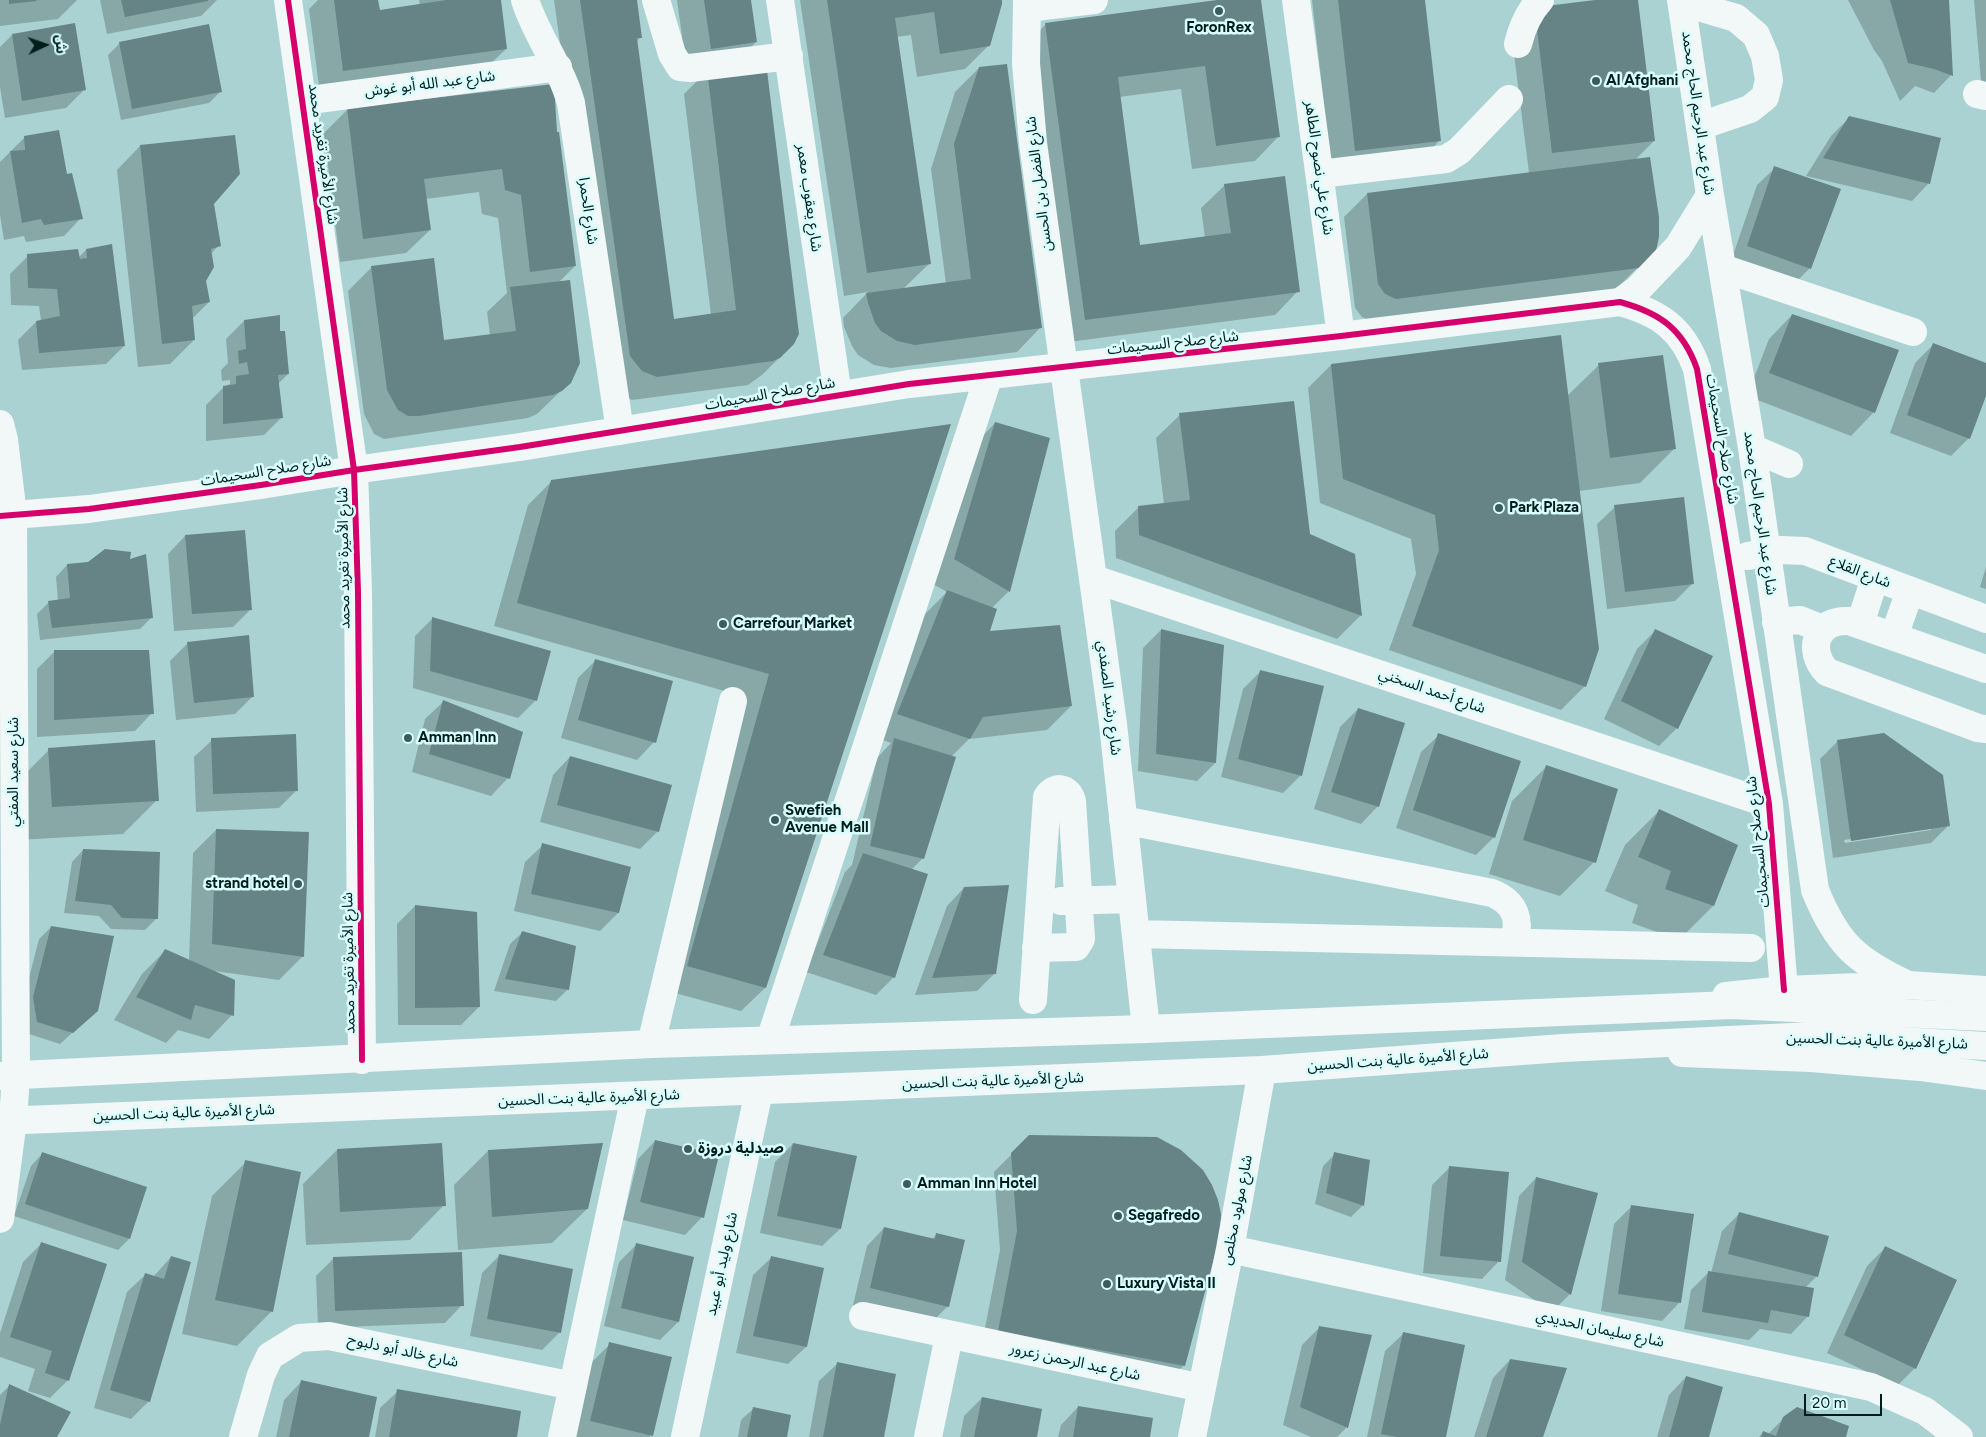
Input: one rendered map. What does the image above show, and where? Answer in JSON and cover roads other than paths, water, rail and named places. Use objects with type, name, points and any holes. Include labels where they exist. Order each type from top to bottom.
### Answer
[{"type":"street","name":"شارع الأميرة تغريد محمد","points":[[288,0],[354,470],[358,592],[362,1060]]},
{"type":"street","name":"شارع الحمرا","points":[[525,0],[535,24],[566,84],[574,120],[620,431]]},
{"type":"street","points":[[656,0],[672,54],[680,66],[690,68],[789,56]]},
{"type":"street","name":"شارع يعقوب معمر","points":[[780,0],[838,395]]},
{"type":"street","points":[[1027,4],[1094,0]]},
{"type":"street","name":"شارع علي نصوح الطاهر","points":[[1296,0],[1342,336]]},
{"type":"street","points":[[1518,44],[1528,15],[1540,0]]},
{"type":"street","points":[[1681,1],[1736,18],[1756,34],[1765,56],[1769,80],[1765,97],[1750,109],[1700,126]]},
{"type":"street","name":"شارع عبد الرحيم الحاج محمد","points":[[1681,1],[1710,195],[1752,448],[1815,890],[1838,936],[1855,955],[1878,971],[1908,986]]},
{"type":"street","name":"شارع الفضل بن الحسن","points":[[1027,4],[1026,63],[1033,143],[1064,367]]},
{"type":"street","name":"شارع عبد الله أبو غوش","points":[[303,100],[558,67]]},
{"type":"street","points":[[1320,174],[1446,159],[1459,151],[1509,98]]},
{"type":"street","points":[[1620,302],[1638,289],[1678,247],[1710,195]]},
{"type":"street","points":[[1722,268],[1913,332]]},
{"type":"street","name":"شارع صلاح السحيمات","points":[[6,515],[99,508],[620,431],[909,384],[1342,336],[1620,302],[1642,308],[1675,329],[1692,355],[1702,393],[1769,804],[1784,990]]},
{"type":"street","name":"شارع رشيد الصفدي","points":[[1064,367],[1113,724],[1146,1029]]},
{"type":"street","points":[[770,1040],[989,375]]},
{"type":"street","name":"شارع سعيد المفتي","points":[[0,424],[4,440],[6,515],[8,1076],[7,1121],[0,1219]]},
{"type":"street","points":[[1752,448],[1789,464]]},
{"type":"street","name":"شارع القلاع","points":[[1729,559],[1781,550],[1805,552],[1986,619]]},
{"type":"street","points":[[1860,624],[1875,578]]},
{"type":"street","name":"شارع أحمد السخني","points":[[1094,579],[1769,804]]},
{"type":"street","points":[[1894,636],[1910,591]]},
{"type":"street","points":[[1776,622],[1800,620],[1822,629]]},
{"type":"street","points":[[1986,669],[1860,624],[1839,620],[1830,623],[1822,629],[1815,647],[1816,656],[1827,672],[1978,728],[1986,729]]},
{"type":"street","points":[[651,1044],[733,701]]},
{"type":"street","points":[[1033,1000],[1036,948],[1047,797],[1050,792],[1061,788],[1067,791],[1072,801],[1081,939],[1078,945],[1073,947],[1036,948]]},
{"type":"street","points":[[1123,820],[1492,893],[1507,900],[1513,907],[1516,916],[1516,934],[1512,942]]},
{"type":"street","points":[[1040,902],[1132,899]]},
{"type":"street","points":[[1136,934],[1751,948]]},
{"type":"street","points":[[1556,1013],[1784,990],[1908,986],[1986,990]]},
{"type":"street","name":"شارع الأميرة عالية بنت الحسين","points":[[8,1076],[362,1060],[651,1044],[1146,1029],[1732,1005],[1986,1017]]},
{"type":"street","name":"شارع الأميرة عالية بنت الحسين","points":[[7,1121],[1262,1070],[1563,1048],[1813,1036],[1986,1046]]},
{"type":"street","points":[[1563,1048],[1811,1058],[1986,1076]]},
{"type":"street","name":"شارع مولود مخلص","points":[[1192,1437],[1230,1249],[1262,1070]]},
{"type":"street","name":"شارع وليد أبو عبيد","points":[[685,1437],[759,1091]]},
{"type":"street","points":[[562,1437],[635,1096]]},
{"type":"street","name":"شارع سليمان الحديدي","points":[[1230,1249],[1871,1387],[1925,1411],[1959,1437]]},
{"type":"street","name":"شارع عبد الرحمن زعرور","points":[[863,1316],[949,1336],[1202,1388]]},
{"type":"street","name":"شارع خالد أبو دلبوح","points":[[244,1437],[260,1375],[270,1356],[299,1338],[328,1336],[573,1386]]},
{"type":"street","points":[[928,1437],[949,1336]]},
{"type":"place","name":"ForonRex","points":[[1219,11]]},
{"type":"place","name":"Al Afghani","points":[[1596,81]]},
{"type":"place","name":"Park Plaza","points":[[1499,508]]},
{"type":"place","name":"Carrefour Market","points":[[723,624]]},
{"type":"place","name":"Amman Inn","points":[[408,738]]},
{"type":"place","name":"Swefieh Avenue Mall","points":[[775,820]]},
{"type":"place","name":"strand hotel","points":[[298,884]]},
{"type":"place","name":"صيدلية دروزة","points":[[688,1149]]},
{"type":"place","name":"Amman Inn Hotel","points":[[907,1184]]},
{"type":"place","name":"Segafredo","points":[[1118,1216]]},
{"type":"place","name":"Luxury Vista II","points":[[1107,1284]]}]
